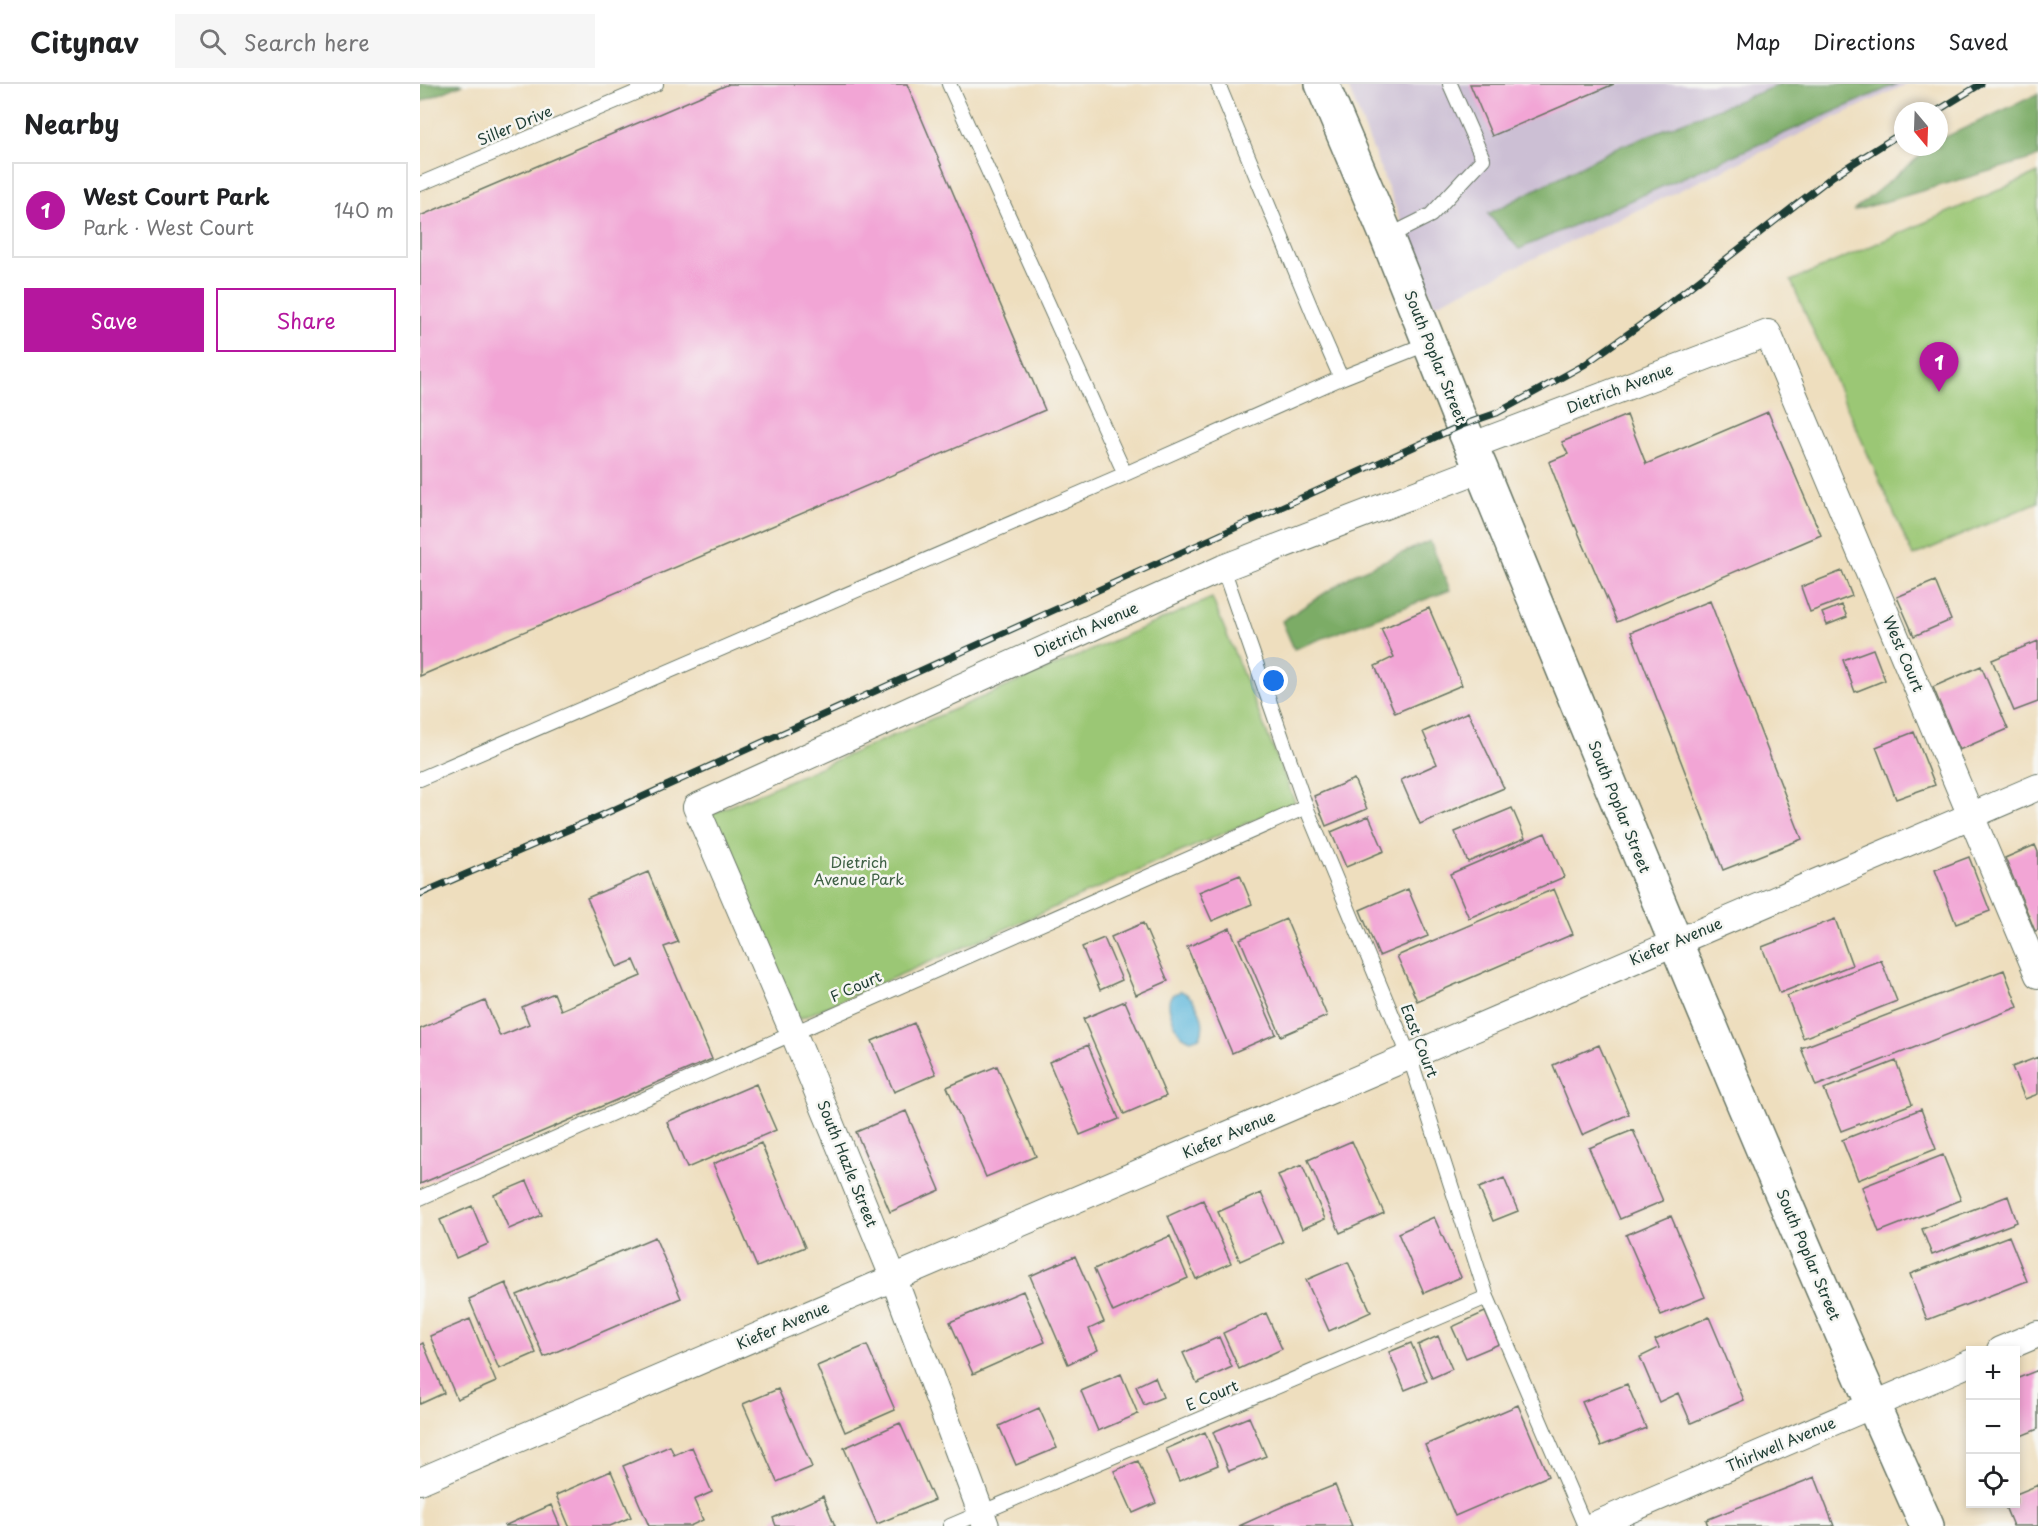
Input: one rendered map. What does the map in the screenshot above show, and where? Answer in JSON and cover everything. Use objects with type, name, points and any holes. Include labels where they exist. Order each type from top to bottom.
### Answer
[{"type":"main road","name":"South Poplar Street","points":[[1322,84],[1387,237],[1674,943],[1872,1405],[1927,1526]]},
{"type":"street","name":"Dietrich Avenue","points":[[696,807],[1223,568],[1768,333]]},
{"type":"street","name":"West Court","points":[[1768,333],[2038,975]]},
{"type":"street","name":"Kiefer Avenue","points":[[420,1481],[2038,787]]},
{"type":"street","name":"South Hazle Street","points":[[696,807],[794,1032],[894,1279],[984,1519]]},
{"type":"street","points":[[2010,1346],[2038,1334]]},
{"type":"street","name":"Thirlwell Avenue","points":[[1592,1526],[1966,1365]]},
{"type":"lane","name":"Siller Drive","points":[[420,184],[656,84]]},
{"type":"lane","points":[[949,84],[1125,474]]},
{"type":"lane","points":[[1218,84],[1341,378]]},
{"type":"lane","points":[[1387,237],[1431,215],[1483,159],[1450,84]]},
{"type":"lane","points":[[420,779],[1341,378],[1429,343]]},
{"type":"lane","name":"East Court","points":[[1223,568],[1306,807],[1410,1058],[1487,1297],[1585,1526]]},
{"type":"lane","name":"F Court","points":[[420,1198],[1306,807]]},
{"type":"lane","name":"E Court","points":[[950,1526],[984,1519],[1487,1297]]},
{"type":"shaded area","points":[[1347,84],[1907,84],[1434,305]]},
{"type":"green space","points":[[420,84],[463,84],[420,102]]},
{"type":"green space","points":[[1781,84],[1897,84],[1519,249],[1488,214],[1616,148]]},
{"type":"green space","points":[[2038,94],[2038,157],[1853,211],[1920,156],[1948,156],[1948,136]]},
{"type":"green space","points":[[2038,173],[2038,502],[1913,556],[1791,281]]},
{"type":"green space","points":[[1430,541],[1450,590],[1294,649],[1282,621],[1354,574]]},
{"type":"green space","name":"Dietrich Avenue Park","points":[[1212,598],[1295,802],[799,1019],[709,815]]},
{"type":"water","points":[[1181,991],[1196,1004],[1203,1024],[1200,1037],[1191,1040],[1179,1032],[1169,1008],[1172,995]]},
{"type":"building","points":[[729,84],[907,84],[1045,410],[420,676],[420,216]]},
{"type":"building","points":[[1470,84],[1614,84],[1492,136]]},
{"type":"building","points":[[1768,412],[1821,535],[1617,622],[1574,526],[1549,462],[1568,454],[1562,442],[1627,415],[1646,464]]},
{"type":"building","points":[[1842,571],[1852,596],[1810,612],[1801,587]]},
{"type":"building","points":[[1935,581],[1951,620],[1914,636],[1897,597]]},
{"type":"building","points":[[1710,601],[1802,839],[1723,870],[1631,632]]},
{"type":"building","points":[[1842,605],[1847,617],[1827,625],[1822,613]]},
{"type":"building","points":[[1429,608],[1462,685],[1395,713],[1375,666],[1394,657],[1381,629]]},
{"type":"building","points":[[2038,641],[2038,702],[2014,711],[1992,660]]},
{"type":"building","points":[[1873,649],[1885,680],[1855,692],[1843,660]]},
{"type":"building","points":[[1981,666],[2008,729],[1959,750],[1933,687]]},
{"type":"building","points":[[1468,712],[1504,788],[1420,824],[1401,780],[1437,764],[1423,732]]},
{"type":"building","points":[[1914,732],[1935,785],[1896,799],[1876,747]]},
{"type":"building","points":[[1354,779],[1367,809],[1326,826],[1314,796]]},
{"type":"building","points":[[1512,808],[1525,838],[1468,862],[1455,832]]},
{"type":"building","points":[[1369,816],[1384,851],[1346,867],[1331,832]]},
{"type":"building","points":[[1545,833],[1564,877],[1469,918],[1450,874]]},
{"type":"building","points":[[2035,845],[2038,852],[2038,930],[2035,931],[2005,858]]},
{"type":"building","points":[[1969,857],[1990,911],[1956,924],[1935,870]]},
{"type":"building","points":[[648,872],[678,942],[664,947],[712,1059],[420,1184],[420,1029],[485,1001],[500,1036],[529,1024],[522,1007],[554,993],[561,1010],[641,976],[634,960],[617,967],[587,898]]},
{"type":"building","points":[[1240,875],[1252,904],[1212,921],[1199,892]]},
{"type":"building","points":[[1408,889],[1428,936],[1379,956],[1360,910]]},
{"type":"building","points":[[1554,889],[1573,934],[1417,1001],[1397,956]]},
{"type":"building","points":[[1286,919],[1327,1016],[1281,1036],[1240,939]]},
{"type":"building","points":[[1835,919],[1852,965],[1780,993],[1762,947]]},
{"type":"building","points":[[1143,923],[1168,981],[1136,995],[1111,937]]},
{"type":"building","points":[[1230,928],[1276,1034],[1232,1053],[1187,947]]},
{"type":"building","points":[[1104,938],[1122,980],[1100,990],[1082,947]]},
{"type":"building","points":[[1881,960],[1897,1001],[1803,1038],[1787,996]]},
{"type":"building","points":[[2004,970],[2018,1007],[1816,1086],[1801,1048]]},
{"type":"building","points":[[1125,1001],[1166,1096],[1124,1114],[1083,1019]]},
{"type":"building","points":[[914,1023],[936,1074],[894,1092],[872,1041]]},
{"type":"building","points":[[1088,1045],[1119,1119],[1080,1135],[1049,1062]]},
{"type":"building","points":[[1599,1045],[1629,1114],[1582,1135],[1553,1065]]},
{"type":"building","points":[[2038,1057],[2038,1094],[2025,1099],[2012,1067]]},
{"type":"building","points":[[1896,1061],[1912,1104],[1841,1131],[1824,1089]]},
{"type":"building","points":[[997,1066],[1036,1156],[986,1177],[947,1087]]},
{"type":"building","points":[[756,1084],[776,1130],[687,1168],[667,1122]]},
{"type":"building","points":[[1921,1109],[1936,1149],[1858,1180],[1842,1140]]},
{"type":"building","points":[[906,1111],[940,1190],[890,1212],[856,1132]]},
{"type":"building","points":[[1633,1130],[1663,1201],[1620,1219],[1589,1148]]},
{"type":"building","points":[[1352,1141],[1384,1213],[1340,1233],[1308,1160]]},
{"type":"building","points":[[761,1143],[805,1247],[757,1267],[713,1164]]},
{"type":"building","points":[[1943,1155],[1961,1200],[1879,1232],[1862,1187]]},
{"type":"building","points":[[1302,1165],[1325,1219],[1302,1229],[1278,1175]]},
{"type":"building","points":[[1504,1178],[1518,1211],[1493,1221],[1479,1188]]},
{"type":"building","points":[[527,1181],[542,1215],[509,1229],[494,1195]]},
{"type":"building","points":[[1261,1193],[1283,1242],[1240,1261],[1218,1212]]},
{"type":"building","points":[[2008,1196],[2017,1222],[1932,1255],[1922,1229]]},
{"type":"building","points":[[1203,1200],[1231,1263],[1196,1279],[1168,1216]]},
{"type":"building","points":[[472,1206],[488,1244],[456,1258],[440,1220]]},
{"type":"building","points":[[1671,1216],[1705,1297],[1661,1315],[1626,1235]]},
{"type":"building","points":[[1434,1217],[1461,1277],[1424,1293],[1398,1233]]},
{"type":"building","points":[[1170,1236],[1188,1278],[1113,1312],[1094,1269]]},
{"type":"building","points":[[2009,1236],[2027,1281],[1927,1320],[1910,1274]]},
{"type":"building","points":[[655,1237],[681,1298],[544,1357],[517,1295]]},
{"type":"building","points":[[1075,1256],[1104,1322],[1089,1329],[1098,1350],[1068,1364],[1030,1276]]},
{"type":"building","points":[[1348,1262],[1371,1312],[1329,1331],[1306,1280]]},
{"type":"building","points":[[506,1283],[536,1353],[499,1369],[469,1299]]},
{"type":"building","points":[[1023,1291],[1045,1342],[973,1374],[950,1322]]},
{"type":"building","points":[[1485,1312],[1499,1344],[1466,1358],[1452,1327]]},
{"type":"building","points":[[1266,1313],[1282,1349],[1239,1369],[1223,1333]]},
{"type":"building","points":[[1709,1317],[1744,1400],[1691,1423],[1678,1393],[1659,1402],[1640,1357],[1659,1348],[1655,1340]]},
{"type":"building","points":[[470,1319],[496,1382],[457,1399],[430,1336]]},
{"type":"building","points":[[1438,1336],[1452,1369],[1432,1378],[1418,1345]]},
{"type":"building","points":[[1219,1337],[1232,1367],[1197,1383],[1183,1353]]},
{"type":"building","points":[[423,1343],[444,1393],[420,1404],[420,1345]]},
{"type":"building","points":[[1411,1343],[1427,1381],[1405,1390],[1389,1352]]},
{"type":"building","points":[[867,1345],[895,1410],[845,1432],[817,1366]]},
{"type":"building","points":[[2038,1370],[2038,1429],[2020,1436],[2020,1400],[2020,1377]]},
{"type":"building","points":[[1121,1374],[1138,1414],[1098,1431],[1081,1391]]},
{"type":"building","points":[[1155,1377],[1163,1397],[1144,1405],[1136,1386]]},
{"type":"building","points":[[1627,1384],[1646,1428],[1601,1446],[1582,1402]]},
{"type":"building","points":[[778,1389],[812,1467],[777,1482],[743,1404]]},
{"type":"building","points":[[1518,1405],[1548,1476],[1455,1516],[1425,1445]]},
{"type":"building","points":[[1039,1408],[1057,1448],[1016,1465],[999,1426]]},
{"type":"building","points":[[1249,1417],[1266,1456],[1229,1471],[1213,1432]]},
{"type":"building","points":[[900,1423],[934,1500],[877,1524],[844,1448]]},
{"type":"building","points":[[1205,1432],[1218,1465],[1179,1481],[1166,1449]]},
{"type":"building","points":[[670,1446],[674,1455],[692,1447],[712,1492],[694,1500],[703,1520],[690,1526],[649,1526],[623,1466]]},
{"type":"building","points":[[1138,1461],[1156,1503],[1133,1513],[1114,1471]]},
{"type":"building","points":[[611,1471],[631,1517],[610,1526],[569,1526],[556,1495]]},
{"type":"building","points":[[1815,1477],[1834,1526],[1708,1526],[1706,1520]]},
{"type":"building","points":[[1335,1485],[1352,1526],[1239,1526],[1288,1504]]},
{"type":"building","points":[[2038,1485],[2038,1526],[2013,1526],[2006,1508],[2020,1508],[2020,1492]]},
{"type":"building","points":[[823,1496],[835,1526],[776,1526],[773,1518]]},
{"type":"building","points":[[551,1505],[560,1526],[504,1526]]},
{"type":"railway","points":[[1948,104],[1981,84]]},
{"type":"railway","points":[[420,894],[600,816],[1462,425],[1497,413],[1584,365],[1650,318],[1833,176],[1894,138]]},
{"type":"place","name":"West Court Park","points":[[1939,392]]}]
